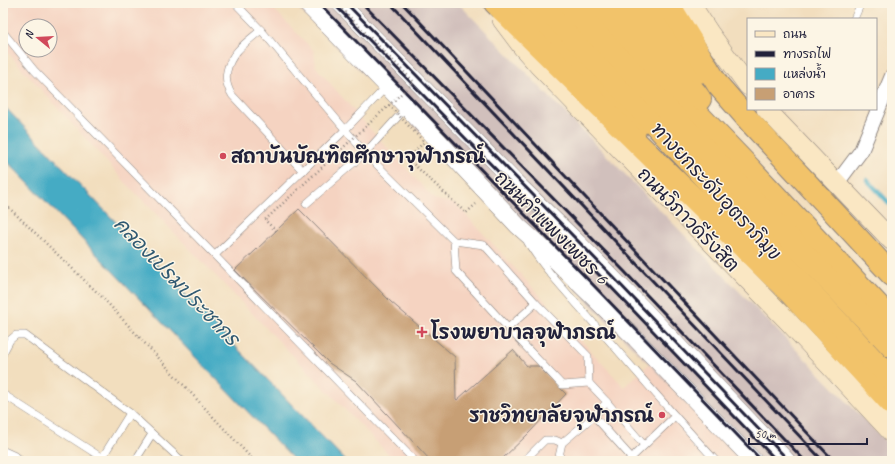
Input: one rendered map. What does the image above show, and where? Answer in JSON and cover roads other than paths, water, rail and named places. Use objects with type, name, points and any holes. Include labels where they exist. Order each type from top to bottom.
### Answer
[{"type":"highway","points":[[495,3],[792,295],[892,403]]},
{"type":"highway","name":"ทางยกระดับอุตราภิมุข","points":[[567,3],[892,347]]},
{"type":"highway","points":[[590,3],[745,163],[892,320]]},
{"type":"highway","points":[[620,3],[695,92],[745,163]]},
{"type":"highway","points":[[641,3],[692,67],[747,103]]},
{"type":"highway","points":[[668,3],[718,85]]},
{"type":"highway","name":"ทางยกระดับอุตราภิมุข","points":[[527,5],[892,380]]},
{"type":"highway","name":"ถนนวิภาวดีรังสิต","points":[[527,5],[892,403]]},
{"type":"highway","points":[[765,114],[892,275]]},
{"type":"main road","name":"ถนนวิภาวดีรังสิต","points":[[489,3],[519,43],[538,65],[785,318],[892,433]]},
{"type":"main road","points":[[690,3],[747,85]]},
{"type":"main road","points":[[765,114],[888,231]]},
{"type":"street","name":"ถนนกำแพงเพชร 6","points":[[306,3],[387,86],[518,226],[546,251],[636,339],[754,461]]},
{"type":"street","name":"ถนนกำแพงเพชร 6","points":[[340,3],[644,310],[787,461]]},
{"type":"street","points":[[837,183],[861,152],[892,76]]},
{"type":"street","points":[[3,456],[14,461]]},
{"type":"lane","points":[[235,3],[261,30],[365,153],[454,241],[484,245],[536,303],[588,356],[589,383],[644,445]]},
{"type":"lane","points":[[854,18],[861,3]]},
{"type":"lane","points":[[261,30],[233,56],[229,63],[226,83],[232,95],[303,171]]},
{"type":"lane","points":[[3,32],[34,70],[416,461]]},
{"type":"lane","points":[[215,255],[345,130],[387,86]]},
{"type":"lane","points":[[306,204],[365,153],[407,108]]},
{"type":"lane","points":[[518,226],[536,256],[674,416],[716,461]]},
{"type":"lane","points":[[454,241],[456,271],[562,385],[589,383]]},
{"type":"lane","points":[[508,328],[536,303]]},
{"type":"lane","points":[[3,353],[10,340],[16,335],[25,335],[130,413],[182,461]]},
{"type":"lane","points":[[3,394],[103,460],[130,413]]},
{"type":"lane","points":[[558,461],[562,443],[594,416],[607,402]]},
{"type":"lane","points":[[594,416],[630,459],[674,416]]},
{"type":"lane","points":[[135,461],[152,434]]},
{"type":"lane","points":[[524,461],[545,440],[555,440],[562,443]]},
{"type":"water","points":[[3,105],[346,461],[295,461],[3,157]]},
{"type":"waterway","points":[[867,180],[892,206]]},
{"type":"railway","points":[[319,3],[762,461]]},
{"type":"railway","points":[[333,3],[609,285],[777,461]]},
{"type":"railway","points":[[346,3],[615,279],[789,461]]},
{"type":"railway","points":[[362,3],[624,271],[805,461]]},
{"type":"railway","points":[[390,3],[823,461]]},
{"type":"railway","points":[[402,3],[834,461]]},
{"type":"place","name":"สถาบันบัณฑิตศึกษาจุฬาภรณ์","points":[[223,156]]},
{"type":"place","name":"โรงพยาบาลจุฬาภรณ์","points":[[422,332]]},
{"type":"place","name":"ราชวิทยาลัยจุฬาภรณ์","points":[[662,415]]},
{"type":"water label","name":"คลองเปรมประชากร","points":[[177,281]]}]
